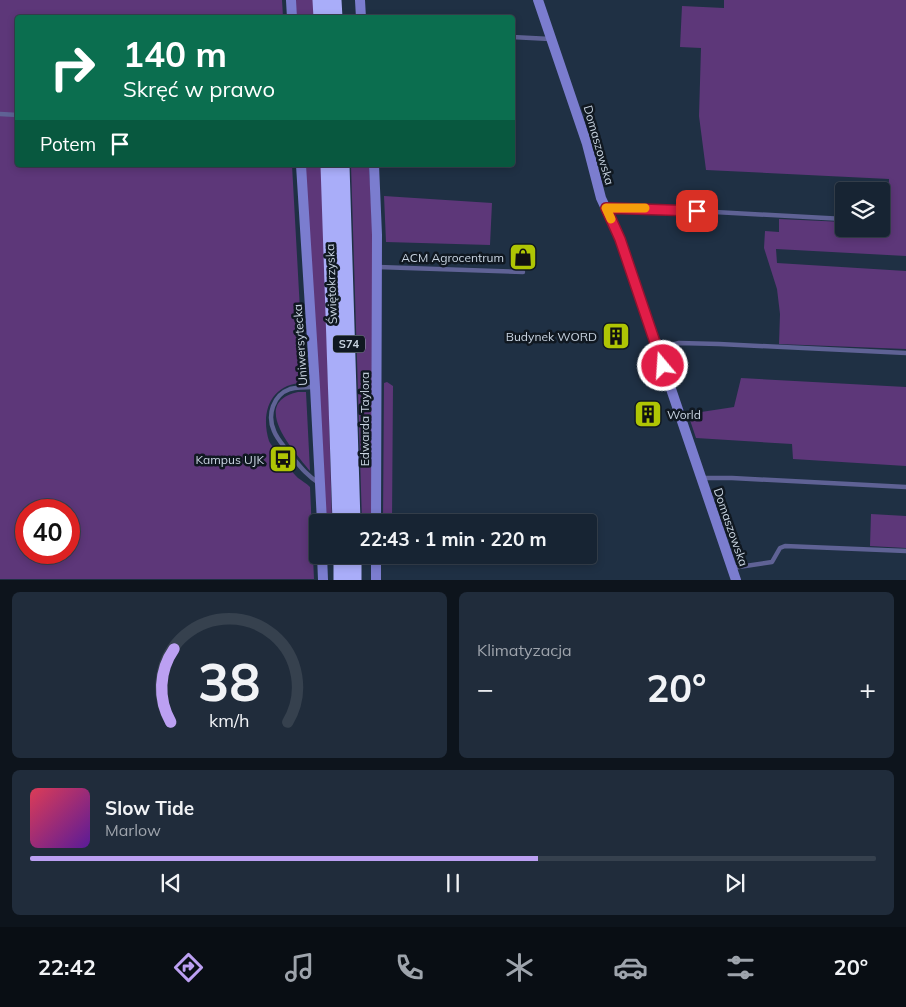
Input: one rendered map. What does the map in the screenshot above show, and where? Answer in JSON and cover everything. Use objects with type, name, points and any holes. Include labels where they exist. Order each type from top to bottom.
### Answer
[{"type":"highway","points":[[320,0],[321,15]]},
{"type":"highway","points":[[334,0],[335,15]]},
{"type":"highway","name":"Świętokrzyska","points":[[328,167],[340,514]]},
{"type":"highway","name":"Świętokrzyska","points":[[342,167],[353,514]]},
{"type":"highway","points":[[340,564],[341,580]]},
{"type":"highway","points":[[354,564],[354,580]]},
{"type":"street","points":[[292,0],[292,15]]},
{"type":"street","points":[[360,0],[361,15]]},
{"type":"street","name":"Domaszowska","points":[[538,0],[587,144],[599,190],[620,239],[736,580]]},
{"type":"street","name":"Uniwersytecka","points":[[301,167],[322,514]]},
{"type":"street","name":"Edwarda Taylora","points":[[374,167],[378,267],[376,514]]},
{"type":"street","points":[[322,564],[323,580]]},
{"type":"street","points":[[376,564],[376,580]]},
{"type":"lane","points":[[515,37],[551,39]]},
{"type":"lane","points":[[0,114],[15,115]]},
{"type":"lane","points":[[606,208],[661,209],[835,219]]},
{"type":"lane","points":[[378,267],[524,272]]},
{"type":"lane","points":[[657,348],[679,343],[906,353]]},
{"type":"lane","points":[[315,387],[292,389],[283,393],[275,400],[271,419],[274,432],[282,443],[307,475],[320,484]]},
{"type":"lane","points":[[702,478],[742,478],[906,487]]},
{"type":"lane","points":[[732,568],[772,562],[780,548],[785,546],[906,551]]},
{"type":"shaded area","points":[[0,0],[282,0],[283,15],[15,15],[15,167],[292,167],[304,383],[293,384],[283,388],[276,394],[267,410],[266,420],[269,441],[298,478],[310,487],[311,514],[309,514],[309,564],[313,564],[314,579],[0,579]]},
{"type":"shaded area","points":[[294,0],[313,0],[314,15],[295,15]]},
{"type":"shaded area","points":[[724,0],[906,0],[906,256],[776,249],[777,263],[906,271],[906,349],[779,344],[780,314],[777,289],[764,248],[765,231],[779,232],[779,219],[835,222],[835,237],[890,237],[890,182],[889,179],[706,170],[699,116],[701,48],[680,47],[682,6],[724,8]]},
{"type":"shaded area","points":[[305,167],[322,167],[332,514],[325,514]]},
{"type":"shaded area","points":[[351,167],[369,167],[373,240],[372,514],[362,514]]},
{"type":"shaded area","points":[[384,196],[492,203],[490,245],[386,242]]},
{"type":"shaded area","points":[[741,378],[906,387],[906,466],[793,459],[792,444],[696,438],[688,414],[734,407]]},
{"type":"shaded area","points":[[387,382],[393,386],[392,514],[383,514],[384,383]]},
{"type":"shaded area","points":[[298,392],[306,392],[310,471],[286,440],[276,417],[277,406],[284,398]]},
{"type":"shaded area","points":[[871,514],[906,516],[906,548],[870,546]]},
{"type":"slow traffic","points":[[611,219],[606,208],[645,208]]},
{"type":"place","name":"ACM Agrocentrum","points":[[523,257]]},
{"type":"place","name":"Budynek WORD","points":[[616,336]]},
{"type":"place","name":"World","points":[[648,414]]},
{"type":"place","name":"Kampus UJK","points":[[283,459]]},
{"type":"route","points":[[663,366],[620,239],[606,208],[697,211]]}]
